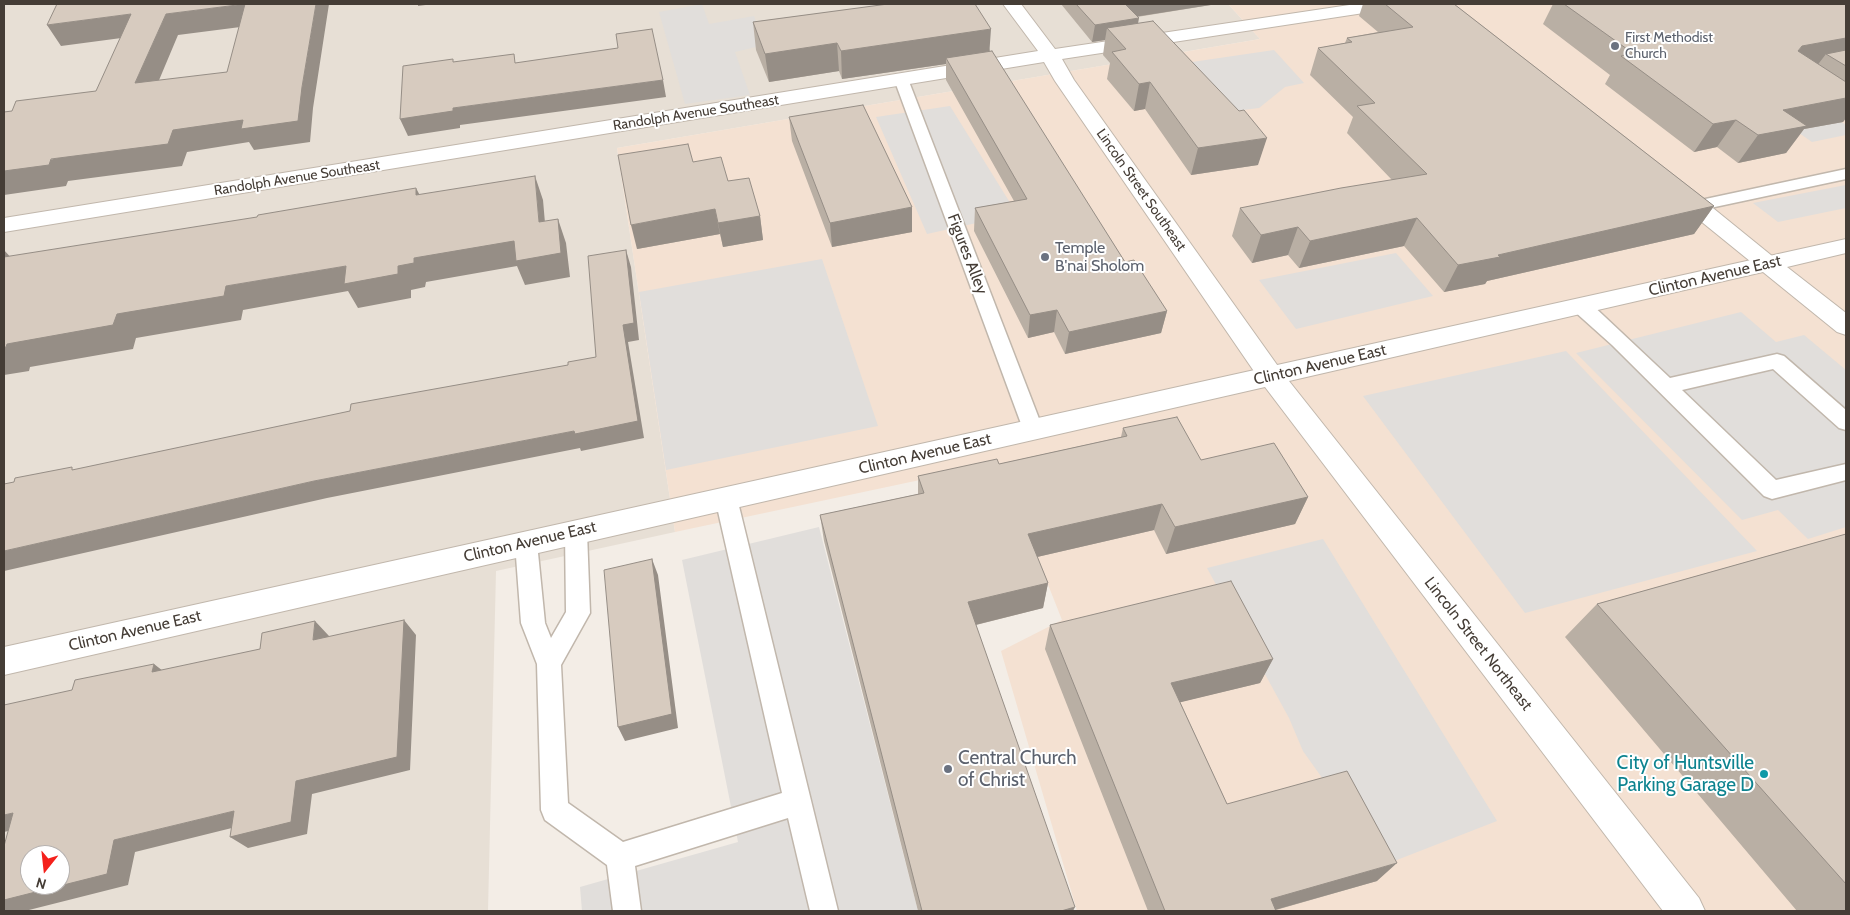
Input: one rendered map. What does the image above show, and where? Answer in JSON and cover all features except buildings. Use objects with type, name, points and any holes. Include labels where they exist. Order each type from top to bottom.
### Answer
[{"type":"street","name":"Lincoln Street Southeast","points":[[1012,4],[1050,55],[1116,154],[1270,376]]},
{"type":"street","name":"Randolph Avenue Southeast","points":[[4,225],[1050,55],[1390,4]]},
{"type":"street","points":[[1665,180],[1846,326]]},
{"type":"street","name":"Clinton Avenue East","points":[[4,661],[1769,265],[1846,246]]},
{"type":"street","name":"Lincoln Street Northeast","points":[[1270,376],[1686,911]]},
{"type":"lane","name":"Figures Alley","points":[[900,79],[1033,429]]},
{"type":"lane","points":[[1696,206],[1846,174]]},
{"type":"lane","points":[[1581,306],[1619,340],[1772,490],[1846,472]]},
{"type":"lane","points":[[1666,386],[1778,361],[1846,422]]},
{"type":"lane","points":[[726,498],[824,911]]},
{"type":"lane","points":[[549,664],[578,613],[576,532]]},
{"type":"lane","points":[[526,543],[533,622],[549,664],[555,810],[620,857],[627,911]]},
{"type":"lane","points":[[620,857],[798,802]]},
{"type":"shaded area","points":[[4,4],[1228,4],[1260,39],[617,148],[675,532],[496,571],[488,911],[4,911]]},
{"type":"shaded area","points":[[702,4],[709,24],[754,16],[764,45],[735,52],[750,95],[685,104],[659,12]]},
{"type":"shaded area","points":[[1228,4],[1846,4],[1846,911],[1077,911],[1001,651],[1062,620],[1000,463],[675,532],[617,148],[1260,39]]},
{"type":"shaded area","points":[[1274,50],[1304,83],[1285,87],[1259,108],[1235,111],[1192,62]]},
{"type":"shaded area","points":[[1764,71],[1846,125],[1846,135],[1812,142],[1721,79]]},
{"type":"shaded area","points":[[950,106],[1017,214],[927,234],[876,117]]},
{"type":"shaded area","points":[[1846,185],[1846,208],[1778,222],[1753,203]]},
{"type":"shaded area","points":[[1396,253],[1433,296],[1296,329],[1259,280]]},
{"type":"shaded area","points":[[822,259],[878,426],[666,470],[639,292]]},
{"type":"shaded area","points":[[1741,312],[1776,342],[1804,335],[1846,370],[1846,527],[1808,539],[1778,510],[1742,520],[1576,353]]},
{"type":"shaded area","points":[[1566,351],[1757,551],[1525,613],[1363,396]]},
{"type":"shaded area","points":[[819,527],[918,911],[582,911],[580,887],[738,842],[682,560]]},
{"type":"shaded area","points":[[1323,539],[1497,821],[1384,865],[1303,751],[1289,718],[1207,568]]},
{"type":"place","name":"First Methodist Church","points":[[1615,46]]},
{"type":"place","name":"Temple B'nai Sholom","points":[[1045,257]]},
{"type":"place","name":"Central Church of Christ","points":[[948,769]]},
{"type":"place","name":"City of Huntsville Parking Garage D","points":[[1764,774]]}]
